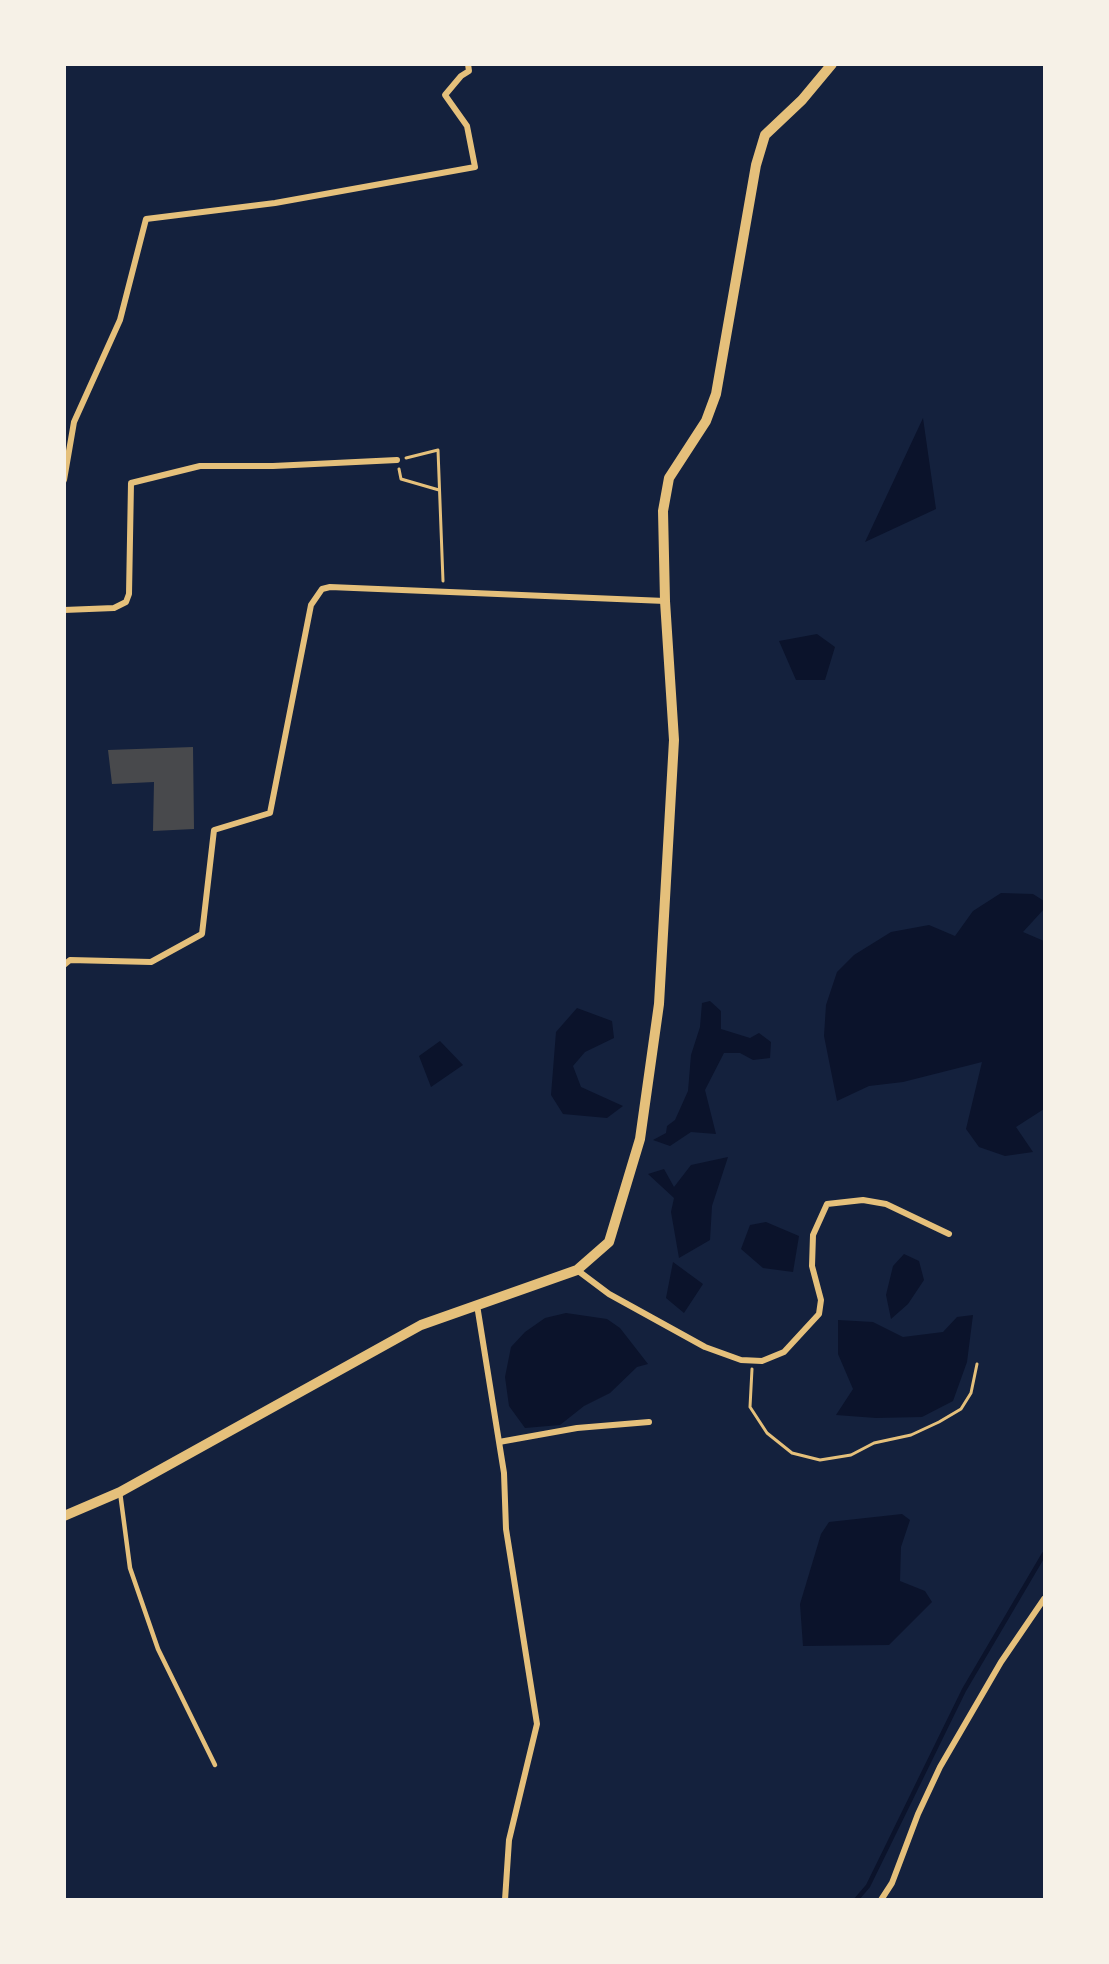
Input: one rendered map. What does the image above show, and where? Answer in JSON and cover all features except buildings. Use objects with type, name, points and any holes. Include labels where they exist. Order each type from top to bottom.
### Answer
[{"type":"street","points":[[64,480],[74,422],[120,320],[146,219],[274,203],[475,167],[467,126],[445,95],[461,76],[469,71],[468,64]]},
{"type":"street","points":[[64,1516],[120,1492],[421,1325],[577,1270],[609,1242],[640,1139],[659,1004],[674,740],[665,601],[663,511],[669,478],[706,421],[716,394],[756,165],[765,135],[832,64]]},
{"type":"street","points":[[64,610],[114,608],[126,602],[129,594],[131,483],[200,466],[273,466],[397,460]]},
{"type":"street","points":[[64,965],[70,960],[151,962],[202,934],[214,830],[270,813],[311,604],[315,595],[330,587],[665,601]]},
{"type":"street","points":[[577,1270],[609,1294],[705,1347],[752,1361],[762,1361],[784,1352],[819,1314],[821,1300],[813,1279],[812,1266],[813,1235],[827,1204],[863,1200],[886,1204],[949,1234]]},
{"type":"street","points":[[477,1305],[504,1473],[506,1529],[537,1724],[509,1840],[505,1899]]},
{"type":"street","points":[[499,1442],[577,1428],[649,1422]]},
{"type":"street","points":[[881,1899],[892,1883],[918,1814],[940,1767],[1001,1662],[1044,1599]]},
{"type":"lane","points":[[120,1492],[130,1568],[155,1639],[215,1765]]},
{"type":"path","points":[[439,490],[401,479],[397,460],[438,450],[444,592]]},
{"type":"path","points":[[752,1361],[750,1407],[767,1433],[792,1453],[820,1460],[851,1455],[874,1443],[911,1435],[961,1409],[971,1393],[977,1364]]},
{"type":"water","points":[[923,418],[936,509],[865,542]]},
{"type":"water","points":[[817,634],[835,647],[825,680],[796,680],[779,641]]},
{"type":"water","points":[[1001,893],[1033,894],[1044,901],[1044,909],[1023,932],[1044,941],[1044,1109],[1016,1127],[1033,1152],[1005,1156],[979,1147],[966,1129],[982,1062],[903,1082],[869,1086],[837,1101],[824,1036],[826,1005],[837,972],[854,955],[891,932],[929,925],[955,936],[973,911]]},
{"type":"water","points":[[710,1001],[721,1011],[721,1029],[750,1038],[759,1033],[771,1042],[770,1058],[753,1060],[740,1053],[724,1053],[705,1090],[716,1134],[691,1132],[670,1146],[653,1140],[666,1133],[667,1126],[675,1120],[688,1091],[691,1055],[700,1027],[702,1003]]},
{"type":"water","points":[[577,1008],[612,1021],[614,1038],[585,1052],[573,1066],[581,1087],[623,1106],[607,1118],[563,1114],[551,1095],[556,1032]]},
{"type":"water","points":[[440,1041],[463,1065],[431,1087],[419,1056]]},
{"type":"water","points":[[728,1157],[712,1206],[710,1240],[679,1258],[671,1212],[674,1198],[648,1174],[664,1169],[674,1187],[691,1165]]},
{"type":"water","points":[[766,1222],[799,1236],[793,1272],[763,1268],[741,1249],[750,1225]]},
{"type":"water","points":[[904,1254],[919,1261],[924,1280],[908,1304],[891,1319],[886,1295],[893,1266]]},
{"type":"water","points":[[673,1262],[703,1284],[684,1313],[666,1298]]},
{"type":"water","points":[[566,1313],[607,1319],[620,1328],[648,1364],[637,1367],[610,1393],[584,1406],[560,1425],[525,1428],[509,1406],[505,1377],[511,1347],[525,1332],[545,1318]]},
{"type":"water","points":[[973,1315],[967,1362],[953,1401],[922,1417],[876,1418],[836,1415],[853,1389],[838,1354],[838,1320],[873,1322],[903,1337],[943,1332],[957,1317]]},
{"type":"water","points":[[902,1514],[910,1520],[901,1547],[900,1581],[925,1591],[932,1602],[889,1645],[803,1646],[800,1604],[821,1534],[829,1522]]},
{"type":"waterway","points":[[856,1900],[868,1886],[964,1690],[1044,1554]]}]
